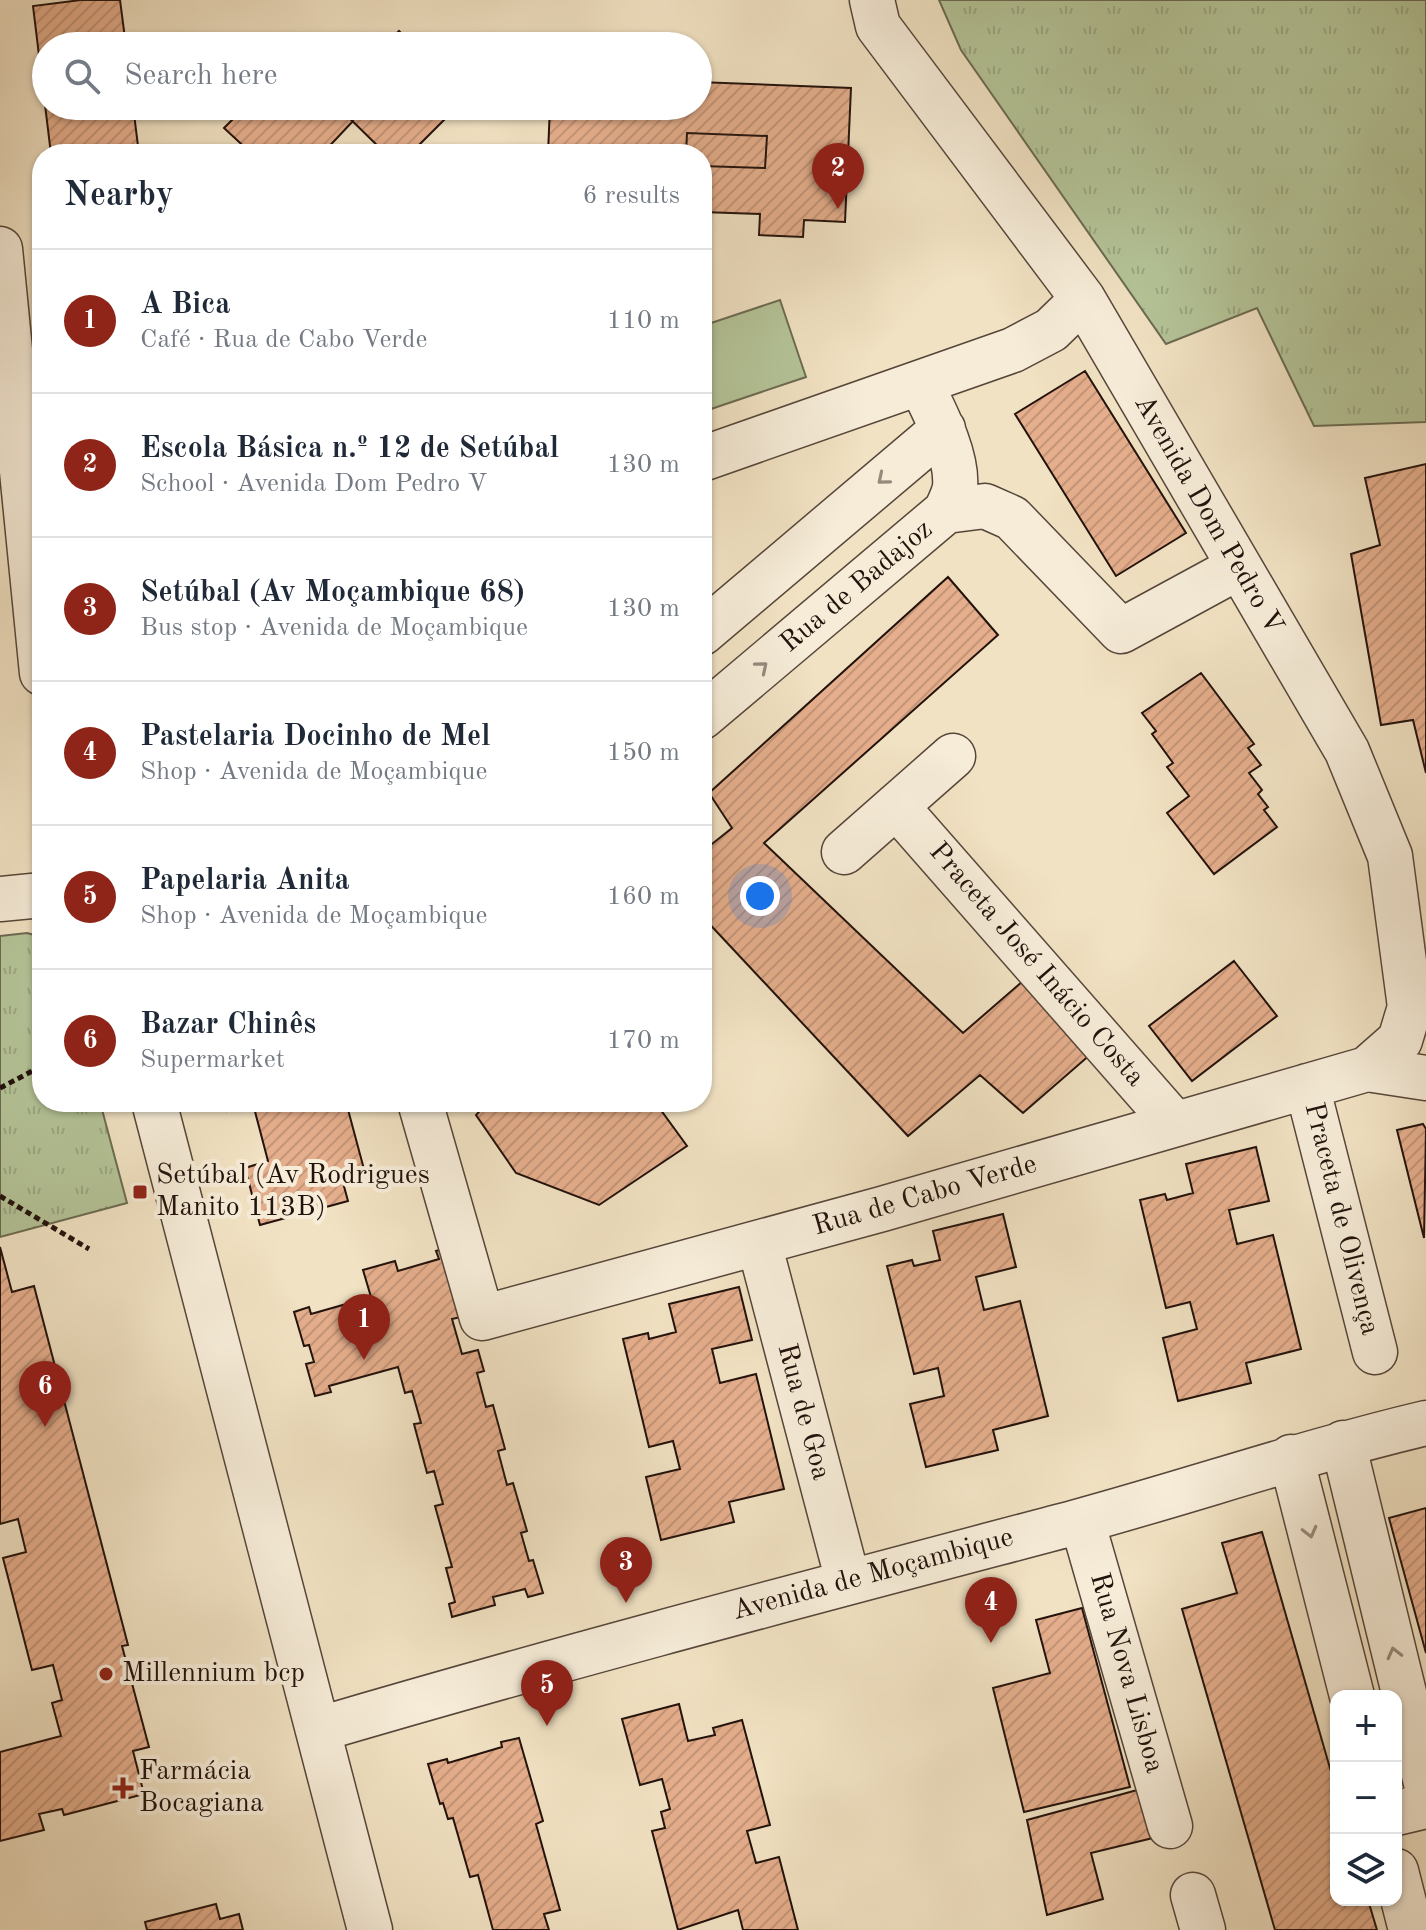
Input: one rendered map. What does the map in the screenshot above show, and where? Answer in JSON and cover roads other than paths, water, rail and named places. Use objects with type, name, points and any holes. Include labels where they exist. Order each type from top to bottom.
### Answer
[{"type":"street","name":"Avenida Dom Pedro V","points":[[872,0],[878,26],[1083,299],[1237,568],[1347,751],[1390,856],[1410,1007],[1400,1040],[1367,1069]]},
{"type":"street","points":[[0,249],[32,572]]},
{"type":"street","points":[[712,456],[921,384],[1039,337],[1060,324],[1083,299]]},
{"type":"street","name":"Rua de Badajoz","points":[[712,709],[946,511],[955,487],[943,429],[921,384]]},
{"type":"street","points":[[712,625],[943,429]]},
{"type":"street","points":[[946,511],[979,506],[1006,513],[1121,631],[1237,568]]},
{"type":"street","points":[[844,852],[953,756]]},
{"type":"street","name":"Praceta José Inácio Costa","points":[[896,806],[1175,1124]]},
{"type":"street","points":[[0,899],[32,896]]},
{"type":"street","points":[[1367,1069],[1426,1078]]},
{"type":"street","name":"Rua de Cabo Verde","points":[[423,1112],[482,1318],[759,1243],[1367,1069]]},
{"type":"street","name":"Praceta de Olivença","points":[[1307,1086],[1375,1352]]},
{"type":"street","points":[[157,1112],[370,1930]]},
{"type":"street","name":"Rua de Goa","points":[[759,1243],[848,1581]]},
{"type":"street","name":"Avenida de Moçambique","points":[[320,1729],[578,1654],[1082,1521],[1291,1457],[1426,1423]]},
{"type":"street","points":[[1343,1443],[1426,1783]]},
{"type":"street","points":[[1291,1457],[1350,1690]]},
{"type":"street","name":"Rua Nova Lisboa","points":[[1082,1521],[1170,1826]]},
{"type":"street","points":[[1402,1812],[1426,1806]]},
{"type":"street","points":[[1402,1895],[1411,1930]]},
{"type":"place","name":"Escola Básica n.º 12 de Setúbal","points":[[838,209]]},
{"type":"place","name":"Setúbal (Av Rodrigues Manito 113B)","points":[[140,1192]]},
{"type":"place","name":"A Bica","points":[[364,1360]]},
{"type":"place","name":"Bazar Chinês","points":[[45,1427]]},
{"type":"place","name":"Setúbal (Av Moçambique 68)","points":[[626,1603]]},
{"type":"place","name":"Pastelaria Docinho de Mel","points":[[991,1643]]},
{"type":"place","name":"Millennium bcp","points":[[106,1674]]},
{"type":"place","name":"Papelaria Anita","points":[[547,1726]]},
{"type":"place","name":"Farmácia Bocagiana","points":[[123,1788]]}]
